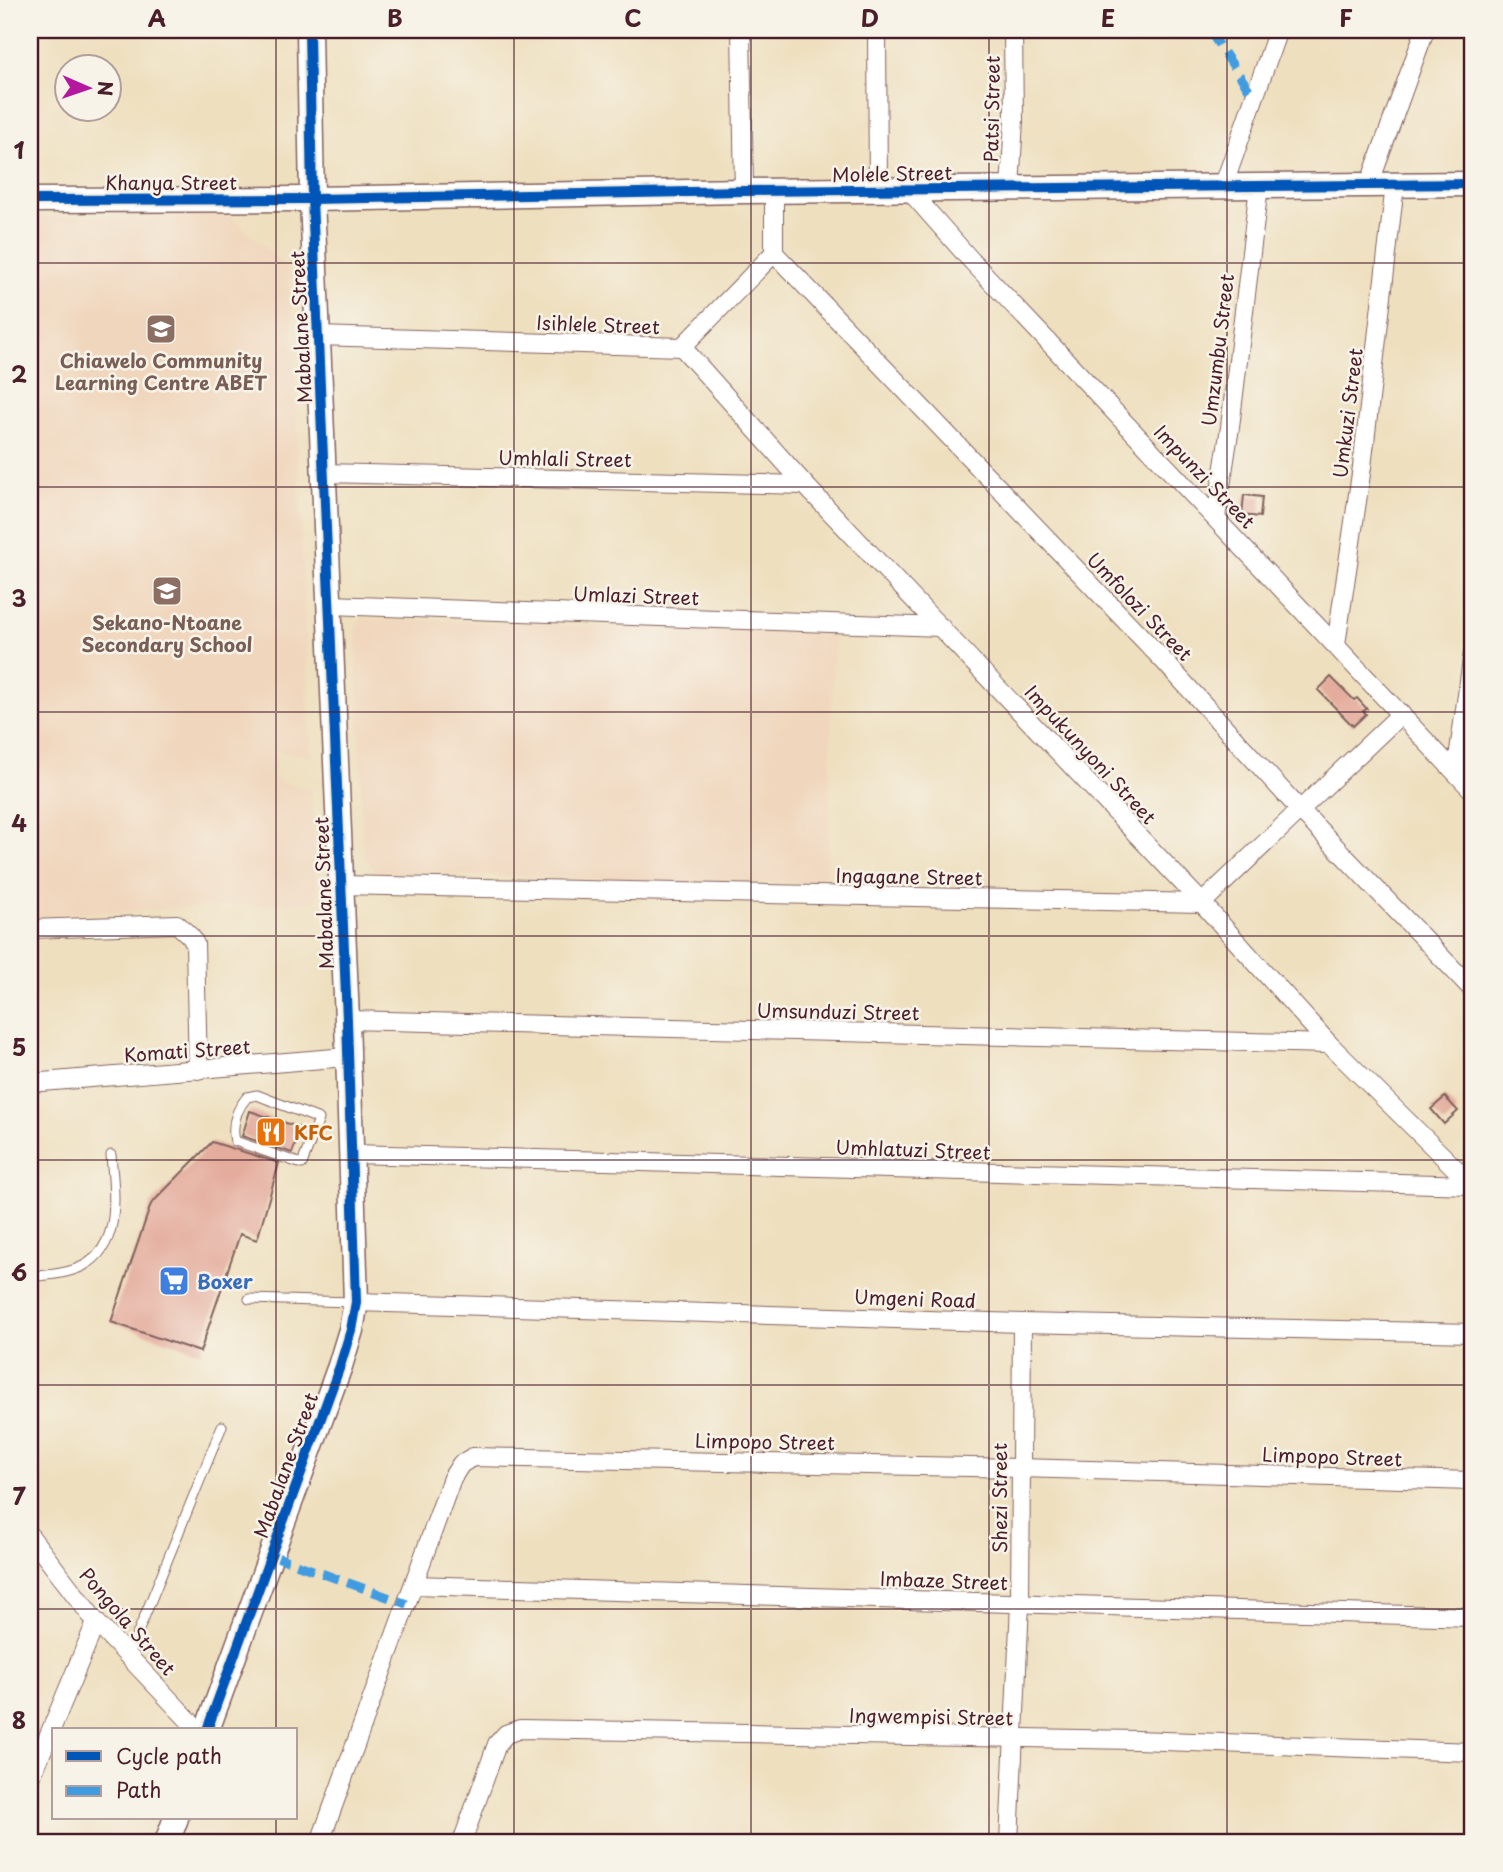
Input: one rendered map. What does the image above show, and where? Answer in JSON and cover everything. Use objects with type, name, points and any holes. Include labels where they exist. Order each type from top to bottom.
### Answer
[{"type":"street","name":"Mabalane Street","points":[[208,1728],[340,1366],[356,1302],[347,1020],[317,336],[309,30]]},
{"type":"street","points":[[741,30],[744,191]]},
{"type":"street","points":[[877,30],[878,191]]},
{"type":"street","name":"Patsi Street","points":[[1010,189],[1014,120],[1013,30]]},
{"type":"street","points":[[1223,187],[1278,30]]},
{"type":"street","points":[[1369,185],[1425,30]]},
{"type":"street","name":"Molele Street","points":[[312,199],[744,191],[1473,184]]},
{"type":"street","name":"Umkuzi Street","points":[[1336,645],[1362,467],[1395,185]]},
{"type":"street","name":"Umzumbu Street","points":[[1216,518],[1230,427],[1259,186]]},
{"type":"street","name":"Impunzi Street","points":[[908,189],[969,258],[1473,791]]},
{"type":"street","points":[[774,191],[774,253]]},
{"type":"street","name":"Khanya Street","points":[[30,200],[312,199]]},
{"type":"street","name":"Isihlele Street","points":[[317,336],[681,347],[774,253]]},
{"type":"street","name":"Umfolozi Street","points":[[774,253],[1163,660],[1300,810],[1473,990]]},
{"type":"street","name":"Impukunyoni Street","points":[[681,347],[805,485],[1202,903],[1329,1044],[1473,1186]]},
{"type":"street","name":"Umhlali Street","points":[[324,473],[805,485]]},
{"type":"street","name":"Umlazi Street","points":[[330,605],[941,627]]},
{"type":"street","points":[[1456,772],[1473,653]]},
{"type":"street","points":[[1202,903],[1401,714]]},
{"type":"street","name":"Ingagane Street","points":[[340,885],[1202,903]]},
{"type":"street","points":[[30,929],[139,924],[177,924],[183,927],[195,944],[198,1070]]},
{"type":"street","name":"Umsunduzi Street","points":[[347,1020],[1329,1044]]},
{"type":"street","name":"Komati Street","points":[[30,1083],[347,1057]]},
{"type":"street","name":"Umhlatuzi Street","points":[[352,1154],[1473,1186]]},
{"type":"street","name":"Umgeni Road","points":[[356,1302],[1022,1323],[1473,1333]]},
{"type":"street","name":"Shezi Street","points":[[1009,1842],[1020,1604],[1022,1323]]},
{"type":"street","name":"Limpopo Street","points":[[320,1842],[452,1478],[461,1464],[478,1456],[1473,1481]]},
{"type":"street","name":"Pongola Street","points":[[30,1536],[96,1622],[196,1728]]},
{"type":"street","name":"Imbaze Street","points":[[414,1586],[1473,1616]]},
{"type":"street","points":[[30,1780],[96,1622]]},
{"type":"street","name":"Ingwempisi Street","points":[[462,1842],[497,1744],[506,1734],[520,1729],[1012,1738],[1473,1752]]},
{"type":"street","points":[[167,1842],[175,1820]]},
{"type":"lane","points":[[257,1095],[319,1119],[302,1164],[235,1141],[232,1127],[240,1105],[247,1097],[257,1095]]},
{"type":"lane","points":[[30,1277],[70,1271],[85,1265],[97,1254],[112,1224],[115,1206],[111,1155]]},
{"type":"lane","points":[[249,1299],[356,1302]]},
{"type":"lane","points":[[128,1657],[222,1426]]},
{"type":"shaded area","name":"Sekano-Ntoane Secondary School","points":[[229,215],[290,271],[311,756],[276,751],[274,779],[312,790],[317,902],[30,916],[30,216]]},
{"type":"shaded area","points":[[361,618],[834,634],[827,885],[376,872],[363,855],[356,630]]},
{"type":"building","points":[[1244,495],[1262,497],[1260,517],[1242,515]]},
{"type":"building","points":[[1331,677],[1367,709],[1363,711],[1366,714],[1353,726],[1318,690]]},
{"type":"building","points":[[1445,1097],[1458,1111],[1444,1124],[1431,1109]]},
{"type":"building","name":"KFC","points":[[250,1111],[301,1128],[292,1153],[242,1136]]},
{"type":"building","name":"Boxer","points":[[212,1142],[279,1163],[257,1240],[240,1234],[200,1352],[111,1322],[151,1204]]},
{"type":"marked path","points":[[1209,30],[1254,97]]},
{"type":"marked path","points":[[271,1555],[407,1604]]},
{"type":"cycle path","points":[[208,1728],[340,1366],[356,1302],[347,1020],[312,199],[309,30]]},
{"type":"cycle path","points":[[30,200],[312,199],[744,191],[1473,184]]},
{"type":"place","name":"Chiawelo Community Learning Centre ABET","points":[[161,329]]},
{"type":"place","name":"Sekano-Ntoane Secondary School","points":[[167,591]]},
{"type":"place","name":"KFC","points":[[271,1132]]},
{"type":"place","name":"Boxer","points":[[174,1281]]}]
